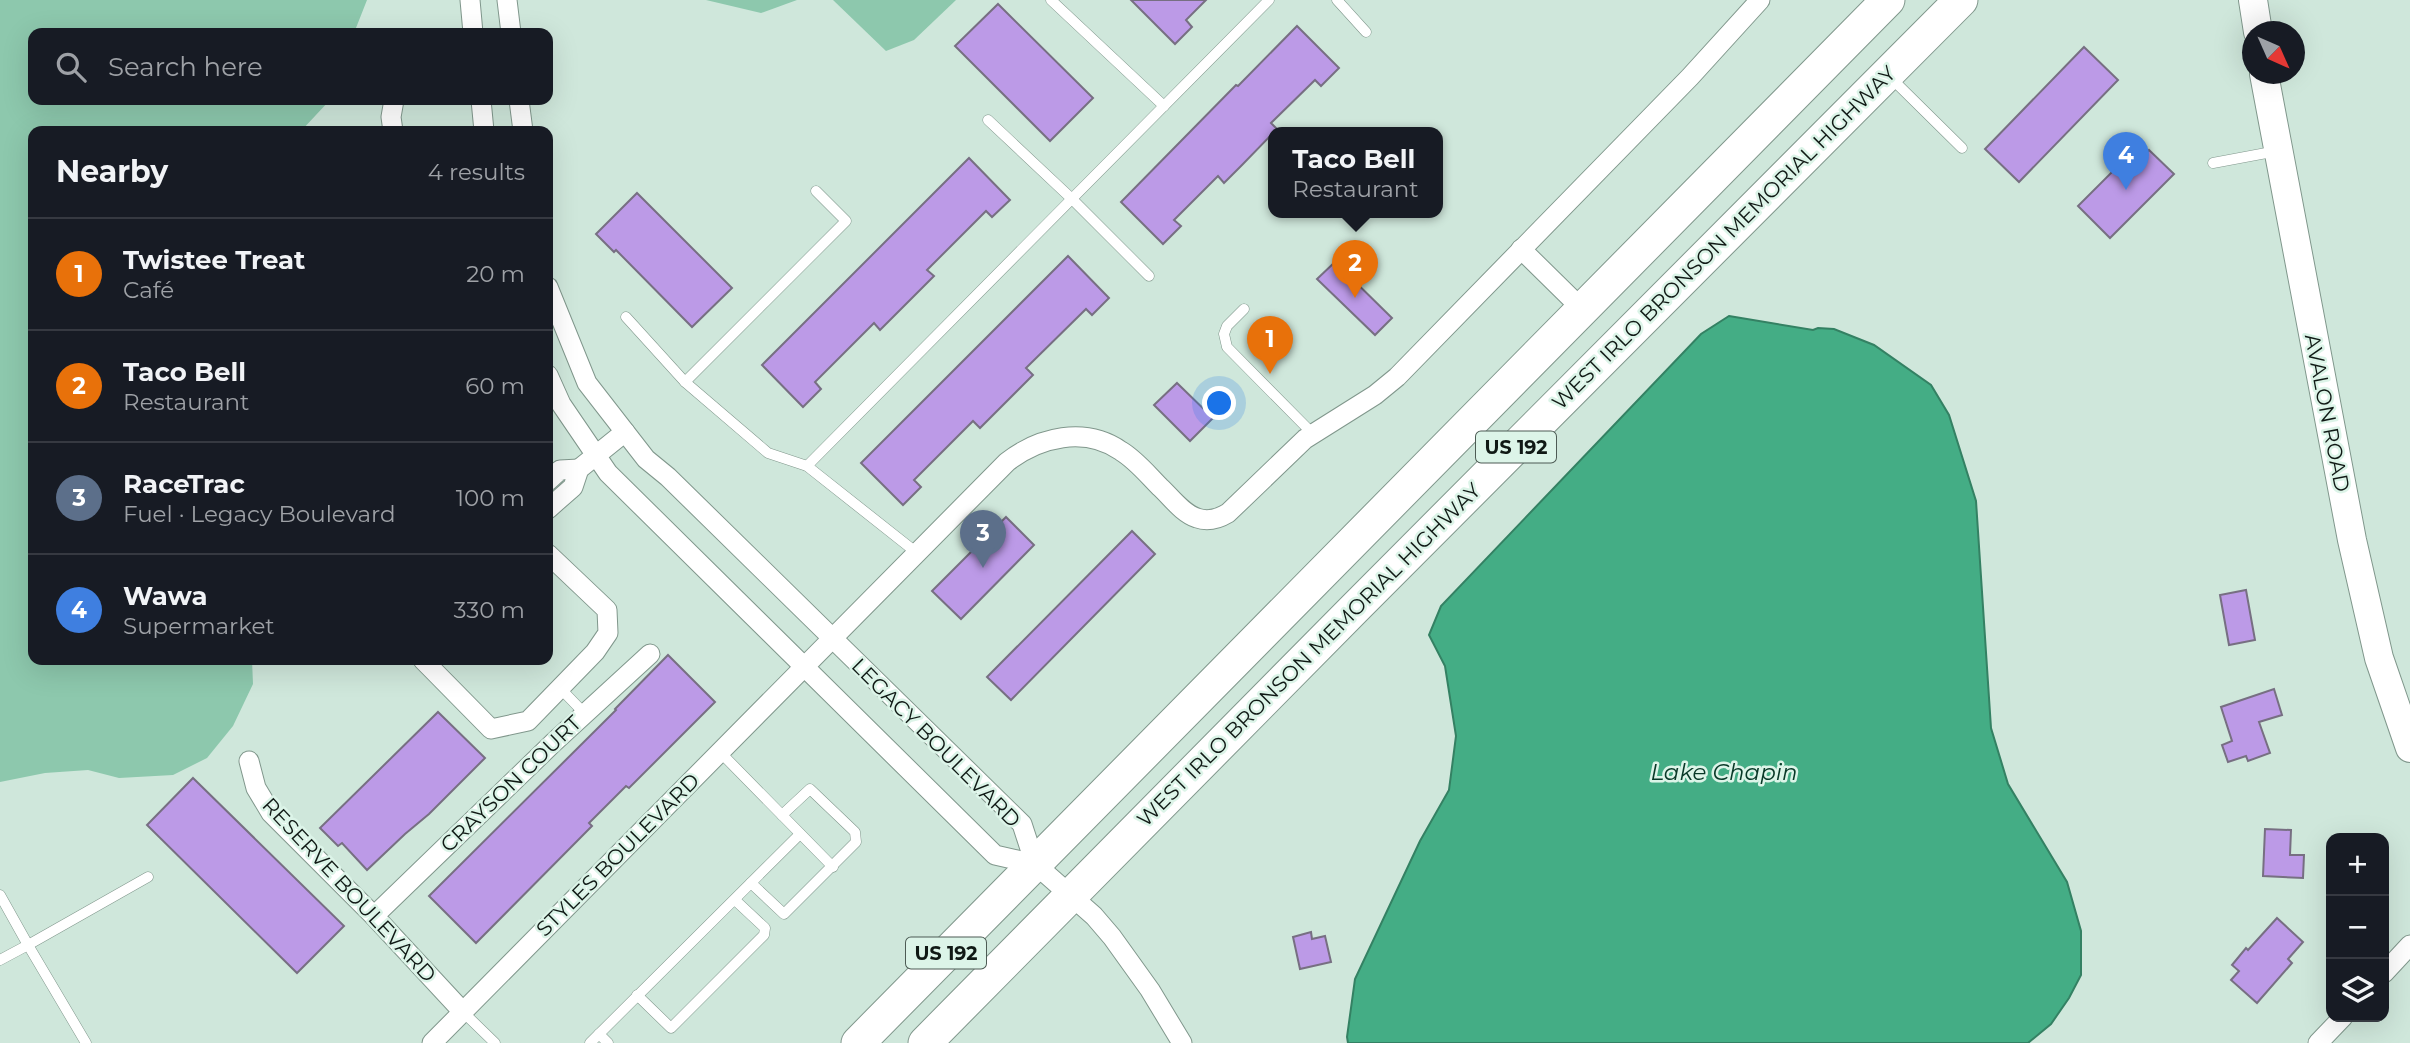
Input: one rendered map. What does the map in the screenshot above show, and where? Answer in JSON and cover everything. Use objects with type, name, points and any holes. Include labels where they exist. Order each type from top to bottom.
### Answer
[{"type":"highway","name":"US 192","points":[[858,1043],[1888,0]]},
{"type":"highway","name":"WEST IRLO BRONSON MEMORIAL HIGHWAY","points":[[925,1043],[1962,0]]},
{"type":"highway","points":[[1567,396],[1581,343],[1582,309]]},
{"type":"main road","points":[[2253,0],[2256,21]]},
{"type":"main road","name":"AVALON ROAD","points":[[2266,84],[2364,598],[2379,658],[2410,748]]},
{"type":"street","points":[[470,0],[473,28]]},
{"type":"street","points":[[507,0],[510,28]]},
{"type":"street","name":"STYLES BOULEVARD","points":[[432,1043],[1007,462],[1020,452],[1053,439],[1084,438],[1112,445],[1133,460],[1186,512],[1207,520],[1217,519],[1228,513],[1313,434],[1386,387],[1690,77],[1760,0]]},
{"type":"street","points":[[392,126],[393,105]]},
{"type":"street","points":[[481,105],[484,126]]},
{"type":"street","points":[[520,105],[522,126]]},
{"type":"street","points":[[1521,248],[1582,309]]},
{"type":"street","name":"LEGACY BOULEVARD","points":[[553,299],[587,383],[646,459],[668,477],[1022,824],[1035,864]]},
{"type":"street","name":"LEGACY BOULEVARD","points":[[553,386],[561,404],[608,473],[995,855],[1035,864]]},
{"type":"street","points":[[553,505],[573,487],[579,469],[625,432]]},
{"type":"street","points":[[553,477],[561,470],[579,469]]},
{"type":"street","points":[[428,665],[491,729],[528,720],[595,652],[608,633],[607,610],[553,559]]},
{"type":"street","name":"CRAYSON COURT","points":[[374,916],[650,654]]},
{"type":"street","name":"RESERVE BOULEVARD","points":[[249,761],[256,788],[271,813],[374,916],[463,1012]]},
{"type":"street","points":[[1035,864],[1071,895],[1112,937],[1150,990],[1182,1043]]},
{"type":"street","points":[[2389,968],[2410,945]]},
{"type":"street","points":[[2318,1043],[2338,1022]]},
{"type":"lane","points":[[1051,0],[1164,106]]},
{"type":"lane","points":[[807,466],[1269,0]]},
{"type":"lane","points":[[1337,0],[1366,32]]},
{"type":"lane","points":[[1887,75],[1962,148]]},
{"type":"lane","points":[[988,120],[1149,276]]},
{"type":"lane","points":[[2213,163],[2277,151]]},
{"type":"lane","points":[[685,382],[846,221],[816,191]]},
{"type":"lane","points":[[1244,309],[1227,326],[1224,334],[1227,347],[1313,434]]},
{"type":"lane","points":[[626,317],[685,382],[768,453],[807,466],[917,553]]},
{"type":"lane","points":[[560,688],[585,713]]},
{"type":"lane","points":[[720,752],[833,867]]},
{"type":"lane","points":[[751,883],[784,914],[856,842],[855,832],[810,789],[782,815]]},
{"type":"lane","points":[[590,1043],[800,834]]},
{"type":"lane","points":[[0,960],[148,877]]},
{"type":"lane","points":[[0,895],[86,1043]]},
{"type":"lane","points":[[637,995],[671,1028],[764,935],[765,928],[735,900]]},
{"type":"lane","points":[[463,1012],[495,1043]]},
{"type":"lane","points":[[599,1034],[608,1043]]},
{"type":"shaded area","points":[[0,0],[367,0],[356,28],[28,28],[28,105],[325,105],[306,126],[28,126],[28,665],[252,665],[253,684],[233,726],[207,758],[173,775],[119,778],[88,770],[45,773],[0,782]]},
{"type":"shaded area","points":[[706,0],[797,0],[761,13]]},
{"type":"shaded area","points":[[833,0],[956,0],[914,40],[886,51]]},
{"type":"water","name":"Lake Chapin","points":[[1729,316],[1813,330],[1834,329],[1874,345],[1931,385],[1949,415],[1976,501],[1991,728],[2008,784],[2067,882],[2081,931],[2081,975],[2069,998],[2051,1024],[2028,1043],[1348,1043],[1355,979],[1420,841],[1449,790],[1456,736],[1445,666],[1429,635],[1441,606],[1701,334]]},
{"type":"building","points":[[1131,0],[1206,0],[1186,20],[1192,27],[1175,44]]},
{"type":"building","points":[[998,4],[1093,98],[1050,141],[955,46]]},
{"type":"building","points":[[1297,26],[1339,68],[1321,86],[1315,80],[1271,123],[1275,127],[1268,127],[1268,138],[1224,183],[1218,176],[1174,220],[1181,226],[1163,244],[1121,202],[1236,85],[1238,86]]},
{"type":"building","points":[[2084,47],[2118,80],[2019,182],[1985,149]]},
{"type":"building","points":[[2149,150],[2174,174],[2110,238],[2078,206],[2125,159],[2133,166]]},
{"type":"building","points":[[969,158],[1010,200],[992,217],[986,211],[927,270],[934,276],[880,330],[874,323],[815,382],[821,389],[803,407],[762,365]]},
{"type":"building","points":[[637,193],[732,288],[692,327],[616,250],[614,252],[596,234]]},
{"type":"building","points":[[1068,256],[1109,298],[1092,315],[1086,309],[1026,368],[1033,375],[980,428],[973,421],[914,480],[921,487],[903,505],[861,463]]},
{"type":"building","points":[[1335,262],[1392,318],[1375,335],[1317,279]]},
{"type":"building","points":[[1177,383],[1213,418],[1190,441],[1154,405]]},
{"type":"building","points":[[1006,517],[1034,545],[961,619],[932,591]]},
{"type":"building","points":[[1132,531],[1155,554],[1011,700],[987,677]]},
{"type":"building","points":[[2246,590],[2255,640],[2229,645],[2220,595]]},
{"type":"building","points":[[668,655],[715,702],[629,788],[626,786],[589,823],[592,826],[476,943],[429,896]]},
{"type":"building","points":[[2274,689],[2282,715],[2259,722],[2270,753],[2248,761],[2246,756],[2228,762],[2222,745],[2232,741],[2221,707]]},
{"type":"building","points":[[438,712],[485,758],[367,870],[342,843],[338,846],[320,828]]},
{"type":"building","points":[[193,778],[344,926],[297,973],[147,825]]},
{"type":"building","points":[[2265,829],[2291,830],[2290,855],[2304,855],[2303,878],[2263,876]]},
{"type":"building","points":[[2277,918],[2303,942],[2288,959],[2292,963],[2257,1003],[2231,980],[2239,971],[2232,965]]},
{"type":"building","points":[[1311,932],[1312,939],[1325,936],[1331,962],[1300,969],[1293,937]]},
{"type":"place","name":"Wawa","points":[[2126,190]]},
{"type":"place","name":"Taco Bell","points":[[1355,298]]},
{"type":"place","name":"Twistee Treat","points":[[1270,374]]},
{"type":"place","name":"RaceTrac","points":[[983,568]]}]
